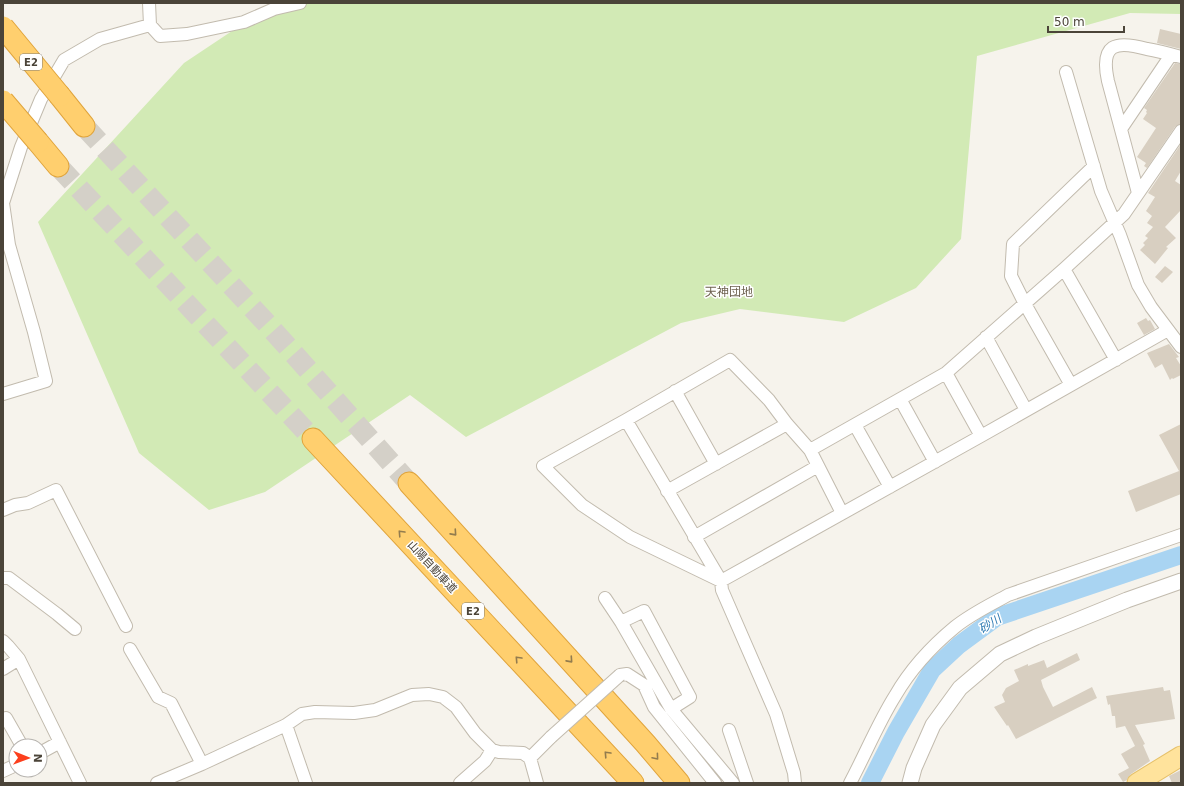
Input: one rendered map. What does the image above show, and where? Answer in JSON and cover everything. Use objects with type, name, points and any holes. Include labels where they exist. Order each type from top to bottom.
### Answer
[{"type":"highway","name":"E2","points":[[3,27],[84,126]]},
{"type":"highway","points":[[3,102],[58,166]]},
{"type":"highway","name":"山陽自動車道","points":[[313,439],[633,783]]},
{"type":"highway","points":[[409,483],[634,731],[679,783]]},
{"type":"main road","points":[[1137,783],[1181,756]]},
{"type":"street","points":[[149,3],[150,25],[160,36],[187,34],[244,22],[274,9],[300,3]]},
{"type":"street","points":[[3,394],[46,381],[34,332],[9,245],[3,203],[21,148],[41,98],[64,60],[100,39],[150,25]]},
{"type":"street","points":[[1121,129],[1176,56],[1137,46],[1122,44],[1116,45],[1107,54],[1106,70],[1121,129],[1138,193]]},
{"type":"street","points":[[1066,72],[1101,191],[1138,285],[1181,347]]},
{"type":"street","points":[[810,450],[946,373],[1124,214],[1181,130]]},
{"type":"street","points":[[1071,385],[1025,304],[1011,276],[1013,244],[1094,166]]},
{"type":"street","points":[[1064,269],[1116,360]]},
{"type":"street","points":[[720,581],[935,462],[1168,330]]},
{"type":"street","points":[[986,337],[1026,410]]},
{"type":"street","points":[[720,581],[630,536],[582,506],[544,466],[730,360],[769,400],[787,424],[810,450],[842,513]]},
{"type":"street","points":[[946,373],[981,436]]},
{"type":"street","points":[[676,392],[716,464]]},
{"type":"street","points":[[900,399],[935,462]]},
{"type":"street","points":[[626,420],[720,581],[722,590],[776,714],[794,773],[795,783]]},
{"type":"street","points":[[667,490],[787,424]]},
{"type":"street","points":[[855,425],[890,487]]},
{"type":"street","points":[[694,537],[818,466]]},
{"type":"street","points":[[3,510],[15,505],[28,503],[56,490],[126,626]]},
{"type":"street","points":[[850,783],[895,696],[915,668],[934,646],[956,626],[1008,595],[1181,535]]},
{"type":"street","points":[[3,578],[9,578],[75,629]]},
{"type":"street","points":[[910,783],[914,768],[933,725],[960,688],[1000,654],[1127,600],[1181,581]]},
{"type":"street","points":[[605,598],[621,622],[671,709],[733,783]]},
{"type":"street","points":[[621,622],[644,611],[690,697],[671,709]]},
{"type":"street","points":[[3,641],[19,659],[80,783]]},
{"type":"street","points":[[130,649],[158,697],[171,703],[202,764]]},
{"type":"street","points":[[3,669],[19,659]]},
{"type":"street","points":[[530,758],[551,737],[620,675],[627,674],[644,685],[654,707],[715,783]]},
{"type":"street","points":[[157,783],[286,725],[302,714],[315,712],[354,713],[375,710],[412,695],[429,694],[443,697],[456,707],[475,733],[492,750],[499,752],[523,753],[530,758],[538,783]]},
{"type":"street","points":[[6,718],[17,738]]},
{"type":"street","points":[[286,725],[306,783]]},
{"type":"street","points":[[729,730],[747,783]]},
{"type":"street","points":[[48,749],[60,742]]},
{"type":"street","points":[[460,783],[485,761],[492,750]]},
{"type":"green space","points":[[274,3],[1181,3],[1181,14],[1130,13],[977,56],[961,239],[916,288],[844,322],[740,309],[681,323],[466,437],[410,395],[265,492],[209,510],[139,453],[38,222],[184,63]]},
{"type":"building","points":[[1160,29],[1181,34],[1181,49],[1157,43]]},
{"type":"building","points":[[1175,63],[1181,64],[1181,124],[1175,127],[1147,168],[1144,166],[1146,163],[1137,157],[1156,128],[1143,119],[1147,113],[1147,110],[1144,108]]},
{"type":"building","points":[[1181,144],[1181,171],[1175,181],[1181,185],[1181,210],[1165,227],[1176,238],[1166,247],[1168,248],[1155,264],[1140,250],[1145,245],[1143,243],[1148,238],[1145,236],[1153,227],[1147,223],[1152,216],[1146,211],[1155,197],[1148,193]]},
{"type":"building","points":[[1165,266],[1173,272],[1162,283],[1155,277]]},
{"type":"building","points":[[1146,318],[1148,321],[1150,320],[1155,329],[1144,335],[1137,323]]},
{"type":"building","points":[[1169,344],[1179,357],[1176,358],[1181,366],[1181,375],[1170,380],[1162,364],[1155,368],[1147,353]]},
{"type":"building","points":[[1181,424],[1181,494],[1136,512],[1128,491],[1179,471],[1159,435]]},
{"type":"building","points":[[1077,653],[1080,660],[1041,680],[1043,687],[1053,707],[1092,687],[1097,698],[1016,739],[1008,725],[1007,726],[994,707],[1005,702],[1002,695],[1006,688],[1019,681],[1014,670],[1028,664],[1028,666],[1044,660],[1047,668]]},
{"type":"building","points":[[1163,687],[1164,691],[1170,690],[1175,719],[1135,725],[1145,744],[1143,745],[1150,761],[1131,774],[1127,780],[1123,782],[1118,774],[1129,768],[1121,754],[1135,746],[1125,726],[1116,728],[1115,716],[1112,716],[1110,704],[1108,705],[1106,696]]},
{"type":"building","points":[[1181,770],[1181,783],[1172,783],[1169,776]]},
{"type":"waterway","name":"砂川","points":[[870,783],[896,732],[932,670],[959,645],[997,617],[1181,555]]},
{"type":"tunnel","points":[[84,126],[269,326],[409,483]]},
{"type":"tunnel","points":[[58,166],[313,439]]},
{"type":"district","name":"天神団地","points":[[729,292]]}]
